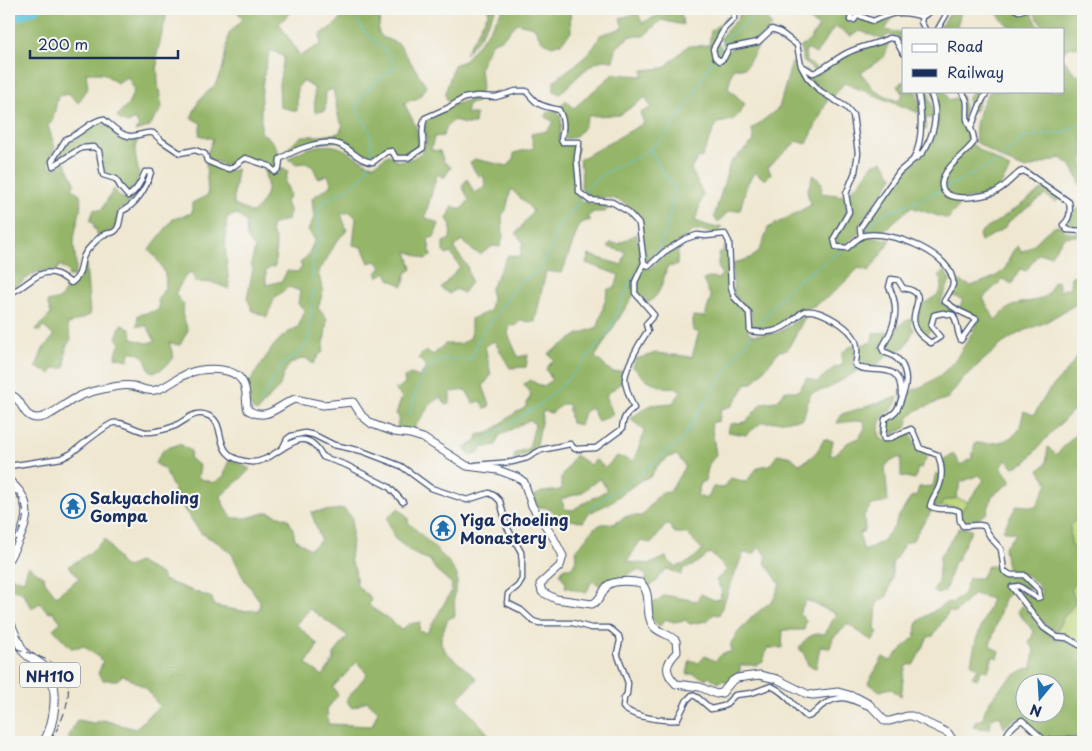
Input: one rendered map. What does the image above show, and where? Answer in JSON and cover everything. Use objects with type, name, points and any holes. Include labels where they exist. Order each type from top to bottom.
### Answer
[{"type":"highway","points":[[9,481],[22,496],[26,508],[26,516],[25,525],[9,558]]},
{"type":"highway","name":"NH110","points":[[9,621],[23,652],[40,663],[49,672],[54,686],[52,719],[44,742]]},
{"type":"main road","points":[[9,395],[16,397],[27,414],[37,418],[76,398],[103,389],[127,385],[150,391],[157,390],[190,372],[222,370],[234,373],[242,379],[245,403],[248,410],[256,414],[266,414],[295,398],[323,405],[350,402],[355,404],[362,416],[372,424],[394,432],[417,435],[467,466],[498,470],[518,477],[524,482],[532,506],[553,537],[563,556],[560,566],[540,584],[542,592],[556,599],[592,604],[596,603],[608,586],[613,583],[637,582],[645,587],[650,620],[659,631],[671,636],[676,641],[677,652],[671,659],[667,671],[676,684],[693,685],[716,694],[722,694],[731,682],[737,678],[744,676],[766,676],[777,679],[807,694],[838,692],[856,697],[873,708],[885,721],[912,716],[948,733],[954,742]]},
{"type":"street","points":[[731,9],[734,12],[734,19],[724,28],[713,49],[715,57],[720,61],[724,58],[729,48],[758,42],[772,29],[780,32],[797,45],[801,66],[807,77],[820,92],[846,106],[853,115],[858,153],[855,172],[846,194],[849,212],[834,238],[836,247],[847,248],[865,235],[891,237],[929,251],[942,260],[952,273],[953,285],[944,301],[976,319],[961,340],[958,334],[957,321],[953,315],[943,313],[934,315],[931,326],[940,337],[931,343],[922,338],[916,329],[914,317],[919,299],[918,295],[913,289],[904,288],[898,280],[891,279],[889,287],[894,296],[896,308],[892,331],[882,348],[884,352],[897,357],[903,365],[905,385],[899,407],[894,413],[884,418],[884,439],[911,429],[920,448],[938,455],[941,463],[942,477],[931,499],[930,506],[935,509],[951,508],[959,511],[960,522],[963,526],[984,526],[991,538],[1001,549],[1004,571],[1012,575],[1024,575],[1039,590],[1040,597],[1036,598],[1019,586],[1012,587],[1044,628],[1057,637],[1067,638],[1083,647]]},
{"type":"street","points":[[853,9],[850,20],[854,20],[858,15],[873,22],[889,14],[899,12],[922,17],[935,9],[943,10],[946,15],[939,28]]},
{"type":"street","points":[[1015,9],[1019,11],[1026,9]]},
{"type":"street","points":[[922,17],[921,22],[924,28]]},
{"type":"street","points":[[801,66],[813,73],[819,72],[848,52],[889,38],[896,39],[902,51]]},
{"type":"street","points":[[9,287],[12,292],[20,289],[36,276],[45,272],[57,274],[71,283],[77,278],[87,251],[102,235],[113,233],[118,228],[122,210],[131,207],[148,182],[151,172],[145,172],[141,182],[133,193],[128,196],[116,179],[103,175],[99,151],[94,147],[82,148],[53,166],[52,161],[66,139],[74,137],[94,121],[103,119],[126,136],[135,136],[143,132],[153,133],[180,153],[195,150],[205,154],[207,161],[220,167],[230,169],[245,158],[269,166],[276,172],[279,168],[280,159],[290,153],[306,146],[325,143],[338,144],[367,162],[373,162],[386,152],[392,151],[396,158],[408,158],[423,148],[424,138],[421,127],[425,118],[448,108],[464,98],[476,96],[496,97],[516,91],[526,91],[534,101],[545,108],[559,110],[563,119],[562,142],[579,142],[580,150],[577,161],[579,192],[589,200],[612,202],[627,211],[639,224],[644,263],[635,282],[635,293],[654,315],[646,324],[648,330],[626,372],[625,382],[634,408],[627,413],[623,420],[622,429],[596,448],[575,449],[570,444],[541,450],[527,458],[512,462],[467,466]]},
{"type":"street","points":[[913,160],[920,142],[921,114],[918,92]]},
{"type":"street","points":[[861,237],[860,228],[899,172],[916,159],[927,145],[934,124],[935,110],[930,92]]},
{"type":"street","points":[[962,92],[967,102],[967,121],[974,134],[974,142],[946,172],[942,183],[944,191],[951,196],[966,198],[997,192],[1020,172],[1024,171],[1069,202],[1071,210],[1068,221],[1063,226],[1067,230],[1083,232]]},
{"type":"street","points":[[971,127],[977,116],[981,99],[987,92]]},
{"type":"street","points":[[644,263],[649,266],[652,265],[664,252],[685,239],[698,235],[725,234],[729,242],[731,287],[734,296],[749,313],[750,331],[758,333],[780,330],[805,311],[815,312],[829,318],[842,324],[852,334],[856,342],[857,359],[855,365],[859,368],[889,370],[899,382],[901,399]]},
{"type":"street","points":[[9,466],[62,458],[113,423],[122,424],[144,432],[158,431],[175,426],[192,415],[199,413],[210,416],[216,421],[225,452],[239,459],[251,462],[262,460],[275,455],[290,442],[311,441],[318,447],[323,457],[346,465],[389,488],[403,502]]},
{"type":"street","points":[[283,447],[291,436],[305,433],[314,434],[334,446],[362,451],[401,466],[431,488],[467,500],[489,494],[495,496],[500,501],[507,526],[520,552],[522,562],[522,579],[518,586],[508,594],[507,603],[521,610],[533,622],[573,623],[591,628],[609,628],[619,636],[620,641],[617,653],[628,683],[623,707],[626,711],[666,720],[678,720],[687,700],[692,696],[697,697],[711,709],[719,708],[724,706],[735,695],[771,686],[783,693],[807,717],[812,715],[821,706],[839,697],[848,698],[873,708]]},
{"type":"street","points":[[1005,742],[1005,737],[1012,725],[1022,720],[1044,740],[1070,740],[1082,739],[1083,737]]},
{"type":"green space","points":[[44,9],[168,9],[157,54],[158,83],[162,108],[149,127],[135,131],[139,126],[135,119],[128,123],[120,120],[117,116],[128,105],[134,90],[128,77],[117,83],[103,73],[86,73],[88,88],[78,103],[69,94],[58,96],[53,119],[48,126],[55,147],[49,162],[50,167],[54,169],[65,162],[75,183],[72,189],[80,194],[80,212],[74,241],[76,263],[74,276],[68,276],[69,272],[60,265],[56,271],[44,270],[38,272],[13,288],[9,282],[9,23]]},
{"type":"green space","points":[[295,9],[279,23],[300,56],[321,44],[320,35],[337,23],[348,9],[384,9],[381,13],[378,31],[382,37],[399,44],[427,87],[418,98],[404,103],[418,133],[418,143],[415,148],[408,156],[387,148],[373,159],[367,159],[337,141],[305,144],[290,151],[289,147],[302,136],[323,136],[339,133],[343,125],[339,119],[333,89],[326,92],[325,111],[315,112],[314,88],[303,81],[297,88],[297,111],[280,107],[279,84],[284,57],[271,50],[263,80],[261,133],[270,139],[277,148],[278,165],[275,170],[244,157],[229,167],[209,159],[207,154],[213,139],[199,135],[201,123],[191,118],[199,100],[215,85],[223,67],[229,33],[243,19],[236,10]]},
{"type":"green space","points":[[487,9],[496,9],[478,39],[465,54],[489,12]]},
{"type":"green space","points":[[503,9],[580,9],[570,11],[571,32],[561,43],[552,46],[542,41],[534,27],[517,23],[503,38],[491,43],[480,67],[482,88],[478,95],[462,97],[449,105],[445,94],[454,65],[464,61],[488,32]]},
{"type":"green space","points":[[661,9],[689,9],[681,13],[683,25],[661,20],[644,36],[630,36],[617,47],[613,61],[605,60],[593,64],[560,94],[554,91],[554,81],[587,55],[600,35],[623,28],[620,18],[638,13],[642,23],[661,14]]},
{"type":"green space","points":[[739,9],[770,9],[771,15],[768,21],[772,26],[757,40],[744,40],[731,46],[725,46],[720,38],[739,17]]},
{"type":"green space","points":[[785,9],[849,9],[847,22],[851,23],[858,18],[875,24],[894,16],[885,30],[900,33],[902,30],[902,46],[898,37],[888,35],[882,39],[860,31],[850,36],[835,26],[816,54],[807,49],[805,53],[807,62],[817,68],[817,70],[813,70],[804,62],[800,48],[809,41],[819,27],[795,11],[790,14]]},
{"type":"green space","points":[[954,9],[962,9],[956,28],[940,28],[949,15],[955,12]]},
{"type":"green space","points":[[994,9],[1011,9],[1018,13],[1027,12],[1032,14],[1039,27],[1016,28],[1007,25]]},
{"type":"green space","points":[[1030,9],[1083,9],[1083,45],[1081,47],[1071,47],[1064,51],[1064,28],[1046,28]]},
{"type":"green space","points":[[727,17],[729,20],[722,26],[716,38],[717,43],[722,49],[728,50],[746,44],[760,44],[745,68],[733,68],[728,88],[745,104],[740,113],[734,118],[717,123],[702,157],[698,158],[691,169],[703,194],[695,221],[713,227],[721,226],[720,233],[710,234],[705,231],[693,231],[650,263],[646,261],[639,222],[635,214],[621,201],[594,197],[581,189],[582,170],[579,160],[644,123],[640,113],[651,108],[646,97],[620,115],[588,116],[580,132],[574,137],[569,138],[564,138],[567,118],[561,106],[566,100],[574,108],[613,74],[643,76],[643,70],[664,68],[688,46],[709,45],[711,31]]},
{"type":"green space","points":[[889,40],[885,56],[861,73],[875,91],[897,101],[903,95],[897,86],[902,82],[902,92],[916,92],[919,113],[844,83],[833,97],[817,85],[804,69],[813,75],[819,74],[829,65],[849,53]]},
{"type":"green space","points":[[1064,60],[1077,76],[1083,73],[1083,195],[1078,178],[1070,164],[1060,158],[1026,169],[1006,161],[976,142],[978,115],[989,92],[1064,92]]},
{"type":"green space","points":[[792,62],[807,74],[828,99],[807,144],[797,141],[768,167],[771,174],[765,180],[755,172],[747,184],[740,210],[729,211],[718,222],[714,217],[730,163],[754,141],[752,129],[779,108]]},
{"type":"green space","points":[[919,92],[928,92],[933,111],[932,118],[926,118],[926,130],[921,130]]},
{"type":"green space","points":[[932,92],[945,92],[949,100],[962,96],[971,144],[1010,169],[994,196],[964,199],[948,219],[911,207],[882,232],[866,232],[862,227],[931,141],[938,121]]},
{"type":"green space","points":[[972,92],[979,92],[981,95],[976,110],[969,113],[968,97]]},
{"type":"green space","points":[[477,98],[477,102],[468,104],[466,114],[476,114],[475,124],[463,124],[454,120],[446,127],[443,136],[434,137],[431,150],[440,151],[444,162],[451,167],[444,178],[437,174],[425,217],[439,224],[434,237],[428,239],[431,256],[425,259],[407,251],[412,269],[406,273],[403,286],[389,279],[386,272],[378,277],[376,273],[382,268],[376,261],[369,263],[362,247],[353,245],[356,218],[350,212],[341,214],[347,231],[338,240],[318,271],[323,292],[318,308],[327,319],[323,352],[313,364],[306,358],[290,365],[279,388],[257,412],[251,408],[248,400],[247,392],[251,381],[276,343],[298,327],[305,311],[298,304],[300,291],[289,287],[275,297],[267,317],[253,311],[247,298],[253,269],[251,263],[255,249],[247,238],[246,222],[237,214],[227,217],[226,252],[229,289],[214,283],[196,282],[191,272],[186,275],[175,294],[184,305],[182,314],[188,330],[180,345],[169,343],[174,357],[165,367],[156,372],[150,371],[144,356],[131,351],[128,360],[115,357],[120,343],[116,338],[121,324],[131,330],[132,339],[147,343],[155,341],[147,326],[137,326],[138,315],[159,310],[158,298],[163,292],[166,279],[162,267],[149,250],[173,219],[192,213],[192,203],[208,195],[206,163],[230,171],[237,169],[234,205],[253,213],[267,192],[263,166],[275,174],[279,174],[281,168],[288,171],[285,182],[290,194],[286,202],[290,213],[287,220],[271,225],[271,232],[276,240],[275,266],[266,270],[266,285],[282,281],[287,271],[298,272],[302,267],[300,263],[308,255],[315,240],[308,230],[314,218],[312,198],[332,185],[328,175],[318,178],[312,165],[297,164],[288,159],[305,149],[325,145],[343,149],[364,162],[374,165],[388,155],[392,156],[396,161],[414,158],[422,152],[426,142],[425,125],[432,117],[451,106]]},
{"type":"green space","points":[[549,111],[557,111],[561,118],[559,141],[561,145],[572,144],[578,148],[574,161],[581,200],[609,206],[605,212],[594,212],[587,217],[591,220],[580,223],[562,273],[546,271],[535,322],[520,321],[515,326],[510,325],[508,334],[518,357],[528,355],[526,367],[510,368],[494,341],[485,346],[491,375],[483,386],[490,405],[485,410],[481,401],[473,403],[466,390],[450,392],[450,403],[446,405],[441,397],[430,405],[412,431],[397,428],[399,417],[396,414],[402,397],[395,390],[405,384],[404,377],[411,374],[419,377],[427,367],[418,358],[426,350],[433,355],[445,344],[461,344],[471,337],[471,319],[490,311],[492,297],[490,290],[508,255],[520,257],[523,242],[516,234],[533,211],[511,189],[506,210],[502,215],[503,236],[500,247],[493,246],[481,254],[473,251],[462,240],[454,248],[467,266],[471,282],[463,293],[456,289],[449,294],[441,288],[460,267],[451,253],[446,255],[443,251],[443,242],[450,239],[451,225],[447,219],[453,206],[461,210],[469,200],[462,186],[467,179],[474,193],[486,187],[483,175],[478,176],[470,163],[474,159],[508,166],[514,159],[514,153],[534,148],[531,134],[547,131],[554,122],[545,117]]},
{"type":"green space","points":[[102,123],[123,136],[139,138],[135,150],[138,177],[128,193],[120,182],[106,174],[95,145],[89,145],[68,152],[54,162],[68,142],[78,138],[95,125]]},
{"type":"green space","points":[[883,161],[893,177],[858,227],[859,233],[844,245],[838,245],[835,238],[850,212],[847,193],[860,183],[872,165]]},
{"type":"green space","points":[[813,175],[822,183],[821,193],[844,196],[847,212],[833,240],[836,248],[849,249],[866,237],[891,240],[869,271],[859,268],[826,298],[804,309],[775,329],[752,329],[751,312],[734,294],[732,263],[748,259],[757,253],[768,228],[811,205],[807,192]]},
{"type":"green space","points":[[1045,188],[1060,198],[1056,202],[1045,195],[1008,222],[1004,228],[981,242],[979,234]]},
{"type":"green space","points":[[114,189],[124,199],[129,198],[135,193],[129,203],[118,210],[115,228],[98,236],[96,229],[94,229],[94,224],[90,221],[94,209],[101,210]]},
{"type":"green space","points":[[1083,206],[1083,230],[1067,228],[1066,226],[1073,212]]},
{"type":"green space","points":[[1061,225],[1066,232],[1080,234],[1078,236],[1064,237],[1051,255],[1038,254],[1026,271],[1020,269],[1012,284],[1003,279],[983,298],[995,320],[1011,307],[1042,298],[1050,290],[1053,282],[1058,281],[1060,291],[1070,287],[1071,277],[1078,273],[1081,276],[1083,275],[1083,300],[1044,323],[1019,333],[1002,344],[963,378],[948,398],[917,410],[909,418],[906,428],[886,437],[884,433],[886,418],[897,412],[905,394],[925,385],[950,366],[980,318],[959,308],[963,300],[952,295],[957,280],[971,286],[993,278],[1004,270],[1013,251],[1018,246],[1021,252],[1032,246],[1049,230]]},
{"type":"green space","points":[[636,234],[639,244],[640,263],[634,282],[634,294],[595,357],[612,372],[623,371],[622,382],[606,395],[613,415],[598,421],[591,408],[584,412],[580,425],[571,423],[568,404],[562,404],[552,413],[543,411],[536,450],[514,459],[515,453],[529,448],[535,424],[529,420],[499,436],[496,445],[481,448],[479,452],[470,455],[464,448],[476,442],[478,435],[489,433],[515,413],[525,408],[531,395],[524,384],[530,380],[543,387],[552,380],[546,369],[554,359],[548,354],[579,334],[598,327],[608,289],[615,288],[619,275],[586,263],[589,255],[622,265],[626,252],[608,247],[610,243],[619,244]]},
{"type":"green space","points":[[727,247],[729,288],[747,313],[748,332],[754,335],[778,333],[807,314],[787,350],[779,351],[753,383],[747,383],[732,406],[721,409],[719,421],[711,423],[716,455],[709,464],[705,481],[701,482],[697,496],[707,499],[713,487],[724,488],[731,478],[746,482],[758,467],[770,465],[778,454],[791,457],[799,464],[820,448],[824,439],[833,441],[830,455],[836,454],[847,443],[859,438],[865,428],[864,420],[837,423],[842,414],[898,397],[896,404],[880,422],[880,438],[887,442],[899,436],[911,434],[917,449],[928,455],[921,468],[918,467],[915,479],[901,476],[901,457],[891,460],[885,467],[888,502],[872,505],[864,515],[865,530],[859,534],[864,551],[881,542],[895,526],[897,519],[912,496],[916,497],[919,487],[933,486],[936,473],[940,475],[929,507],[932,510],[913,540],[904,544],[892,564],[892,579],[887,596],[877,603],[875,630],[878,632],[872,641],[848,624],[833,638],[830,648],[820,647],[816,668],[808,665],[804,654],[799,648],[810,636],[825,634],[836,614],[806,600],[799,614],[806,620],[804,630],[783,630],[782,648],[767,648],[763,662],[757,665],[740,665],[740,673],[733,676],[728,683],[722,680],[718,683],[709,676],[706,679],[694,674],[687,674],[690,660],[699,663],[705,656],[715,661],[723,653],[731,652],[731,643],[736,635],[753,616],[774,599],[780,584],[765,563],[767,556],[759,547],[754,554],[743,553],[719,615],[714,614],[707,621],[690,624],[685,620],[674,622],[665,619],[659,627],[651,617],[651,602],[659,601],[664,595],[697,601],[701,594],[714,600],[719,599],[722,591],[716,580],[727,570],[710,553],[692,566],[684,568],[681,575],[668,569],[659,576],[657,581],[649,586],[645,582],[647,576],[639,570],[629,573],[624,580],[613,581],[610,579],[601,586],[592,581],[586,593],[565,587],[566,583],[560,574],[564,568],[572,568],[577,557],[576,551],[594,528],[602,524],[614,524],[627,516],[642,516],[660,493],[670,492],[685,466],[677,455],[669,457],[657,466],[650,477],[641,480],[608,504],[589,513],[583,522],[570,520],[564,527],[551,510],[538,507],[534,496],[542,492],[561,490],[561,478],[575,455],[590,465],[596,460],[605,468],[617,456],[633,461],[644,430],[630,419],[650,405],[673,403],[682,391],[674,387],[660,386],[644,378],[633,367],[636,359],[656,353],[692,357],[699,332],[693,331],[693,316],[705,317],[711,297],[703,280],[712,277],[717,279],[722,275],[718,266],[719,253]],"holes":[[[600,478],[607,490],[573,510],[565,509],[561,499],[581,493]],[[667,523],[675,533],[686,533],[703,550],[689,562],[676,567],[666,557],[650,564],[627,562],[640,541],[652,543]]]},
{"type":"green space","points":[[678,248],[677,265],[667,267],[659,292],[648,303],[637,292],[637,282],[645,266],[649,269],[666,253]]},
{"type":"green space","points":[[86,265],[90,315],[67,325],[71,339],[66,347],[65,368],[54,368],[51,374],[36,367],[43,349],[54,336],[44,327],[38,332],[36,329],[51,314],[47,302],[60,299],[69,285],[80,278]]},
{"type":"green space","points":[[945,271],[950,281],[940,303],[954,311],[952,313],[937,313],[930,323],[931,330],[924,337],[917,325],[921,305],[939,293],[942,280],[938,276]]},
{"type":"green space","points":[[913,319],[911,324],[914,330],[905,347],[895,353],[887,350],[886,348],[896,329],[907,320]]},
{"type":"green space","points":[[890,332],[881,347],[888,355],[874,367],[859,365],[857,358],[860,345],[872,342],[873,333]]},
{"type":"green space","points":[[854,344],[855,356],[853,364],[857,371],[829,388],[810,394],[803,419],[762,422],[746,435],[728,432],[730,424],[746,422],[762,403],[777,401],[785,391],[798,391],[807,378],[817,382],[835,367],[842,366],[842,353]]},
{"type":"green space","points":[[1083,348],[1083,380],[1073,411],[1026,462],[1014,467],[1006,460],[1001,468],[1012,481],[992,496],[987,513],[979,518],[976,524],[963,524],[961,519],[961,511],[984,480],[979,475],[961,482],[956,498],[943,501],[941,507],[932,505],[943,478],[944,459],[953,454],[961,465],[972,458],[975,443],[1004,441],[1014,435],[1019,429],[1024,411],[1034,415],[1049,390],[1068,370]]},
{"type":"green space","points":[[1083,417],[1083,517],[1081,515],[1070,526],[1071,545],[1081,559],[1083,557],[1083,576],[1071,589],[1076,602],[1063,618],[1056,632],[1044,624],[1017,590],[1039,599],[1042,594],[1038,586],[1027,576],[1014,573],[1007,568],[1004,547],[1016,534],[1003,530],[1017,505],[1036,507],[1048,483],[1039,470],[1046,464],[1048,447],[1056,455],[1079,431]]},
{"type":"green space","points":[[180,444],[191,451],[190,459],[200,466],[198,478],[214,483],[224,476],[230,459],[250,469],[221,496],[224,506],[233,518],[247,518],[268,512],[288,519],[295,539],[310,549],[321,540],[311,512],[344,509],[352,517],[350,560],[355,570],[357,586],[371,598],[369,606],[393,622],[401,630],[409,624],[420,622],[419,631],[427,633],[451,592],[452,584],[435,569],[430,560],[414,554],[394,538],[387,518],[399,508],[408,518],[408,522],[447,560],[457,575],[454,595],[455,616],[448,619],[442,633],[441,642],[446,652],[477,679],[458,699],[495,742],[77,742],[68,738],[77,720],[94,723],[103,720],[135,729],[159,706],[147,689],[123,675],[117,680],[103,680],[98,674],[103,661],[84,646],[71,648],[53,629],[61,622],[52,611],[49,613],[40,603],[32,608],[22,592],[12,590],[9,587],[9,577],[24,581],[28,566],[44,577],[45,582],[56,596],[79,578],[69,566],[87,555],[105,539],[126,568],[138,562],[162,575],[163,580],[212,598],[214,606],[242,611],[259,610],[260,601],[244,579],[232,554],[220,544],[201,533],[181,505],[165,470],[155,463],[164,449]],"holes":[[[310,609],[348,636],[334,654],[334,659],[323,676],[306,664],[318,645],[296,624]],[[357,662],[367,674],[346,700],[352,708],[367,701],[378,711],[372,726],[328,724],[327,709],[338,695],[333,687]]]},
{"type":"green space","points":[[956,498],[968,502],[961,511],[957,507],[941,507],[942,501]]},
{"type":"green space","points":[[1081,515],[1083,517],[1083,557],[1081,560],[1071,545],[1070,526]]},
{"type":"green space","points":[[960,527],[972,529],[957,560],[954,562],[945,591],[938,594],[933,590],[938,583],[940,556]]},
{"type":"green space","points":[[988,566],[1000,567],[1000,572],[1003,575],[1025,580],[1032,587],[1026,588],[1014,582],[1007,585],[1011,591],[1004,599],[990,645],[999,652],[997,658],[993,656],[988,671],[981,670],[977,679],[972,677],[978,668],[971,663],[976,640],[992,599],[974,594],[955,613],[949,611],[933,636],[928,637],[914,664],[907,665],[903,676],[901,696],[890,688],[880,691],[868,683],[883,657],[890,661],[915,636],[918,621],[948,602],[953,603],[964,593],[969,578],[981,578]]},
{"type":"green space","points":[[1083,576],[1083,645],[1070,637],[1061,636],[1056,632],[1063,618],[1076,602],[1071,589]]},
{"type":"green space","points":[[1022,605],[1042,629],[1050,635],[1056,639],[1068,640],[1083,649],[1083,733],[1080,737],[1043,738],[1029,724],[1064,724],[1064,674],[1017,674],[1025,669],[1032,668],[1034,649],[1029,643],[1034,632],[1017,611]]},
{"type":"green space","points":[[1014,676],[1014,719],[1004,728],[1000,715],[991,718],[990,729],[973,727],[976,721],[983,719],[984,712],[994,695]]},
{"type":"waterway","points":[[9,20],[36,9]]},
{"type":"waterway","points":[[354,9],[363,29],[387,53],[395,67],[369,89],[358,102],[357,110],[370,133],[370,160]]},
{"type":"waterway","points":[[716,54],[727,37],[745,24],[754,13],[754,9]]},
{"type":"waterway","points":[[584,193],[599,177],[638,157],[668,131],[686,108],[714,57]]},
{"type":"waterway","points":[[944,188],[997,162],[1023,138],[1063,133],[1083,123]]},
{"type":"waterway","points":[[648,264],[663,238],[675,187],[663,173],[650,149]]},
{"type":"waterway","points":[[259,404],[282,365],[301,351],[308,342],[314,287],[311,270],[320,235],[318,211],[324,200],[357,182],[369,164]]},
{"type":"waterway","points":[[862,233],[884,213],[926,198],[941,190]]},
{"type":"waterway","points":[[409,415],[416,391],[429,368],[443,360],[471,360],[478,340],[509,296],[521,281],[539,271],[552,247],[557,225],[571,213],[582,196]]},
{"type":"waterway","points":[[755,329],[790,286],[842,250]]},
{"type":"waterway","points":[[481,443],[543,402],[585,361],[610,329],[630,282],[635,277]]},
{"type":"waterway","points":[[587,510],[639,474],[682,440],[701,408],[753,332]]},
{"type":"railway","points":[[9,484],[17,493],[23,510],[21,526],[9,553]]},
{"type":"railway","points":[[9,640],[11,647],[36,655],[58,667],[64,674],[68,684],[67,704],[59,726],[49,742]]},
{"type":"place","name":"Sakyacholing Gompa","points":[[73,506]]},
{"type":"place","name":"Yiga Choeling Monastery","points":[[443,528]]}]
